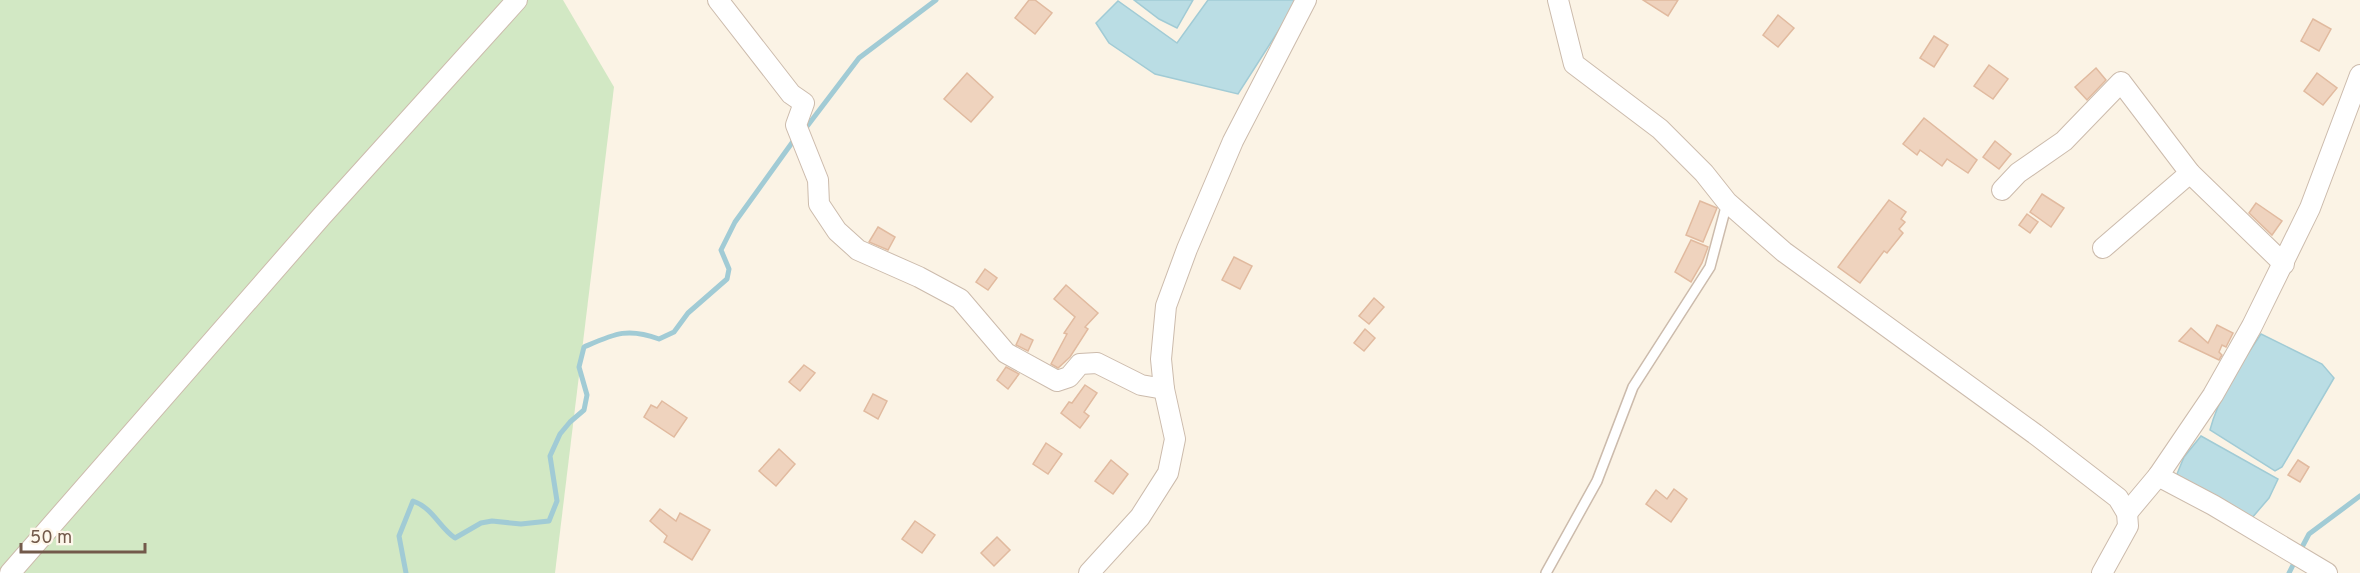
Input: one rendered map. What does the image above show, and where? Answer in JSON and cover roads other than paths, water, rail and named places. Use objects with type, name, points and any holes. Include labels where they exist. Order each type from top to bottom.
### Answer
[{"type":"street","points":[[10,573],[321,217],[517,0]]},
{"type":"street","points":[[718,0],[791,94],[804,103],[796,125],[818,180],[819,204],[837,231],[858,250],[919,277],[960,299],[1006,353],[1057,381],[1069,377],[1080,364],[1097,363],[1141,385],[1164,389]]},
{"type":"street","points":[[1089,573],[1140,517],[1168,473],[1175,439],[1164,389],[1161,359],[1166,306],[1187,249],[1233,141],[1306,0]]},
{"type":"street","points":[[1558,0],[1574,64],[1660,129],[1704,174],[1727,202],[1784,252],[2035,434],[2118,498],[2127,513],[2127,526],[2102,573]]},
{"type":"street","points":[[2127,513],[2158,476],[2213,395],[2284,264],[2310,208],[2360,75]]},
{"type":"street","points":[[2002,190],[2018,173],[2064,141],[2121,82],[2190,173],[2284,264]]},
{"type":"street","points":[[2103,248],[2190,173]]},
{"type":"street","points":[[2158,476],[2213,505],[2320,569]]},
{"type":"lane","points":[[1546,573],[1597,482],[1633,387],[1710,267],[1727,202]]},
{"type":"water","points":[[1134,0],[1193,0],[1177,28],[1159,19]]},
{"type":"water","points":[[1208,0],[1298,0],[1238,94],[1155,74],[1109,43],[1096,23],[1118,1],[1177,43]]},
{"type":"water","points":[[2261,334],[2322,364],[2334,378],[2282,467],[2275,471],[2210,430],[2225,392]]},
{"type":"water","points":[[2201,436],[2278,479],[2269,498],[2251,519],[2196,490],[2177,474],[2184,457]]},
{"type":"waterway","points":[[805,129],[859,58],[936,0]]},
{"type":"waterway","points":[[406,573],[399,536],[413,501],[426,508],[455,538],[481,523],[492,521],[521,524],[549,521],[557,501],[550,456],[560,434],[584,410],[587,395],[579,367],[584,347],[621,334],[638,333],[659,339],[674,332],[688,313],[727,279],[729,269],[721,250],[735,222],[794,140]]},
{"type":"waterway","points":[[2300,551],[2309,534],[2360,496]]},
{"type":"waterway","points":[[2289,573],[2296,559]]}]
